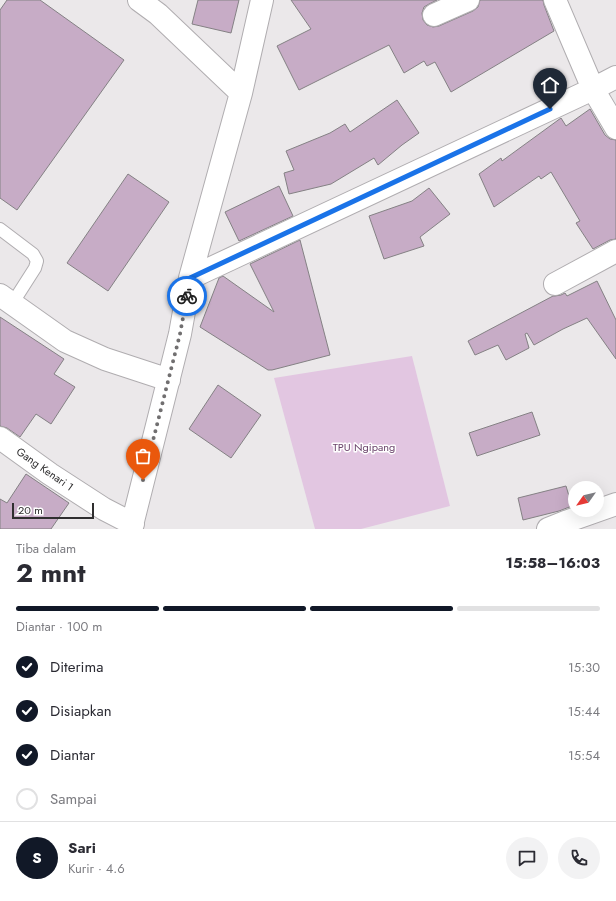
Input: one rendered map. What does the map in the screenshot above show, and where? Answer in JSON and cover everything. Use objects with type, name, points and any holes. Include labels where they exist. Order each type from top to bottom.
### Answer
[{"type":"street","points":[[139,0],[158,14],[241,93]]},
{"type":"street","points":[[132,526],[180,334],[190,278],[241,93],[262,0]]},
{"type":"street","points":[[434,15],[468,0]]},
{"type":"street","points":[[555,0],[593,89],[616,128]]},
{"type":"street","points":[[190,278],[616,77]]},
{"type":"street","points":[[555,284],[616,251]]},
{"type":"street","points":[[6,299],[65,341],[105,360],[169,380]]},
{"type":"street","name":"Gang Kenari 1","points":[[0,438],[56,478],[132,526]]},
{"type":"street","points":[[548,529],[616,504]]},
{"type":"lane","points":[[0,229],[33,254],[37,261],[35,268],[6,299]]},
{"type":"green space","name":"TPU Ngipang","points":[[412,356],[450,506],[361,529],[315,529],[274,378]]},
{"type":"building","points":[[7,0],[40,0],[124,60],[17,210],[0,198],[0,10]]},
{"type":"building","points":[[198,0],[239,0],[231,33],[192,24]]},
{"type":"building","points":[[291,0],[437,0],[424,7],[422,13],[423,20],[427,25],[433,27],[439,26],[473,11],[478,7],[480,0],[543,0],[554,31],[451,92],[435,62],[427,66],[424,61],[404,73],[389,45],[299,90],[277,46],[311,29]]},
{"type":"building","points":[[397,100],[419,133],[378,165],[374,158],[331,184],[289,194],[284,173],[294,170],[286,151],[330,133],[345,124],[350,132]]},
{"type":"building","points":[[590,109],[605,135],[610,139],[616,140],[616,239],[610,240],[593,249],[576,223],[580,221],[551,172],[541,179],[539,176],[494,207],[479,174],[501,158],[502,161],[561,118],[566,126]]},
{"type":"building","points":[[128,174],[169,202],[108,291],[67,263]]},
{"type":"building","points":[[279,186],[293,216],[239,241],[225,212]]},
{"type":"building","points":[[429,188],[450,214],[420,237],[424,246],[384,259],[369,216],[412,201]]},
{"type":"building","points":[[300,240],[330,355],[268,370],[200,327],[219,278],[223,276],[274,312],[250,264]]},
{"type":"building","points":[[597,281],[616,320],[616,359],[587,318],[534,345],[527,333],[525,334],[529,348],[506,360],[498,345],[475,355],[468,341],[553,296],[565,293],[567,296]]},
{"type":"building","points":[[0,317],[64,359],[54,374],[75,387],[51,424],[36,414],[20,437],[7,428],[0,426]]},
{"type":"building","points":[[218,385],[261,415],[231,458],[189,429]]},
{"type":"building","points":[[532,412],[540,435],[477,456],[469,433]]},
{"type":"building","points":[[26,474],[69,503],[51,529],[0,529],[0,499],[7,503]]},
{"type":"building","points":[[566,486],[568,493],[568,508],[523,520],[518,498]]},
{"type":"way so far","points":[[143,480],[180,334],[187,296]]},
{"type":"route","points":[[187,296],[190,278],[550,109]]}]
